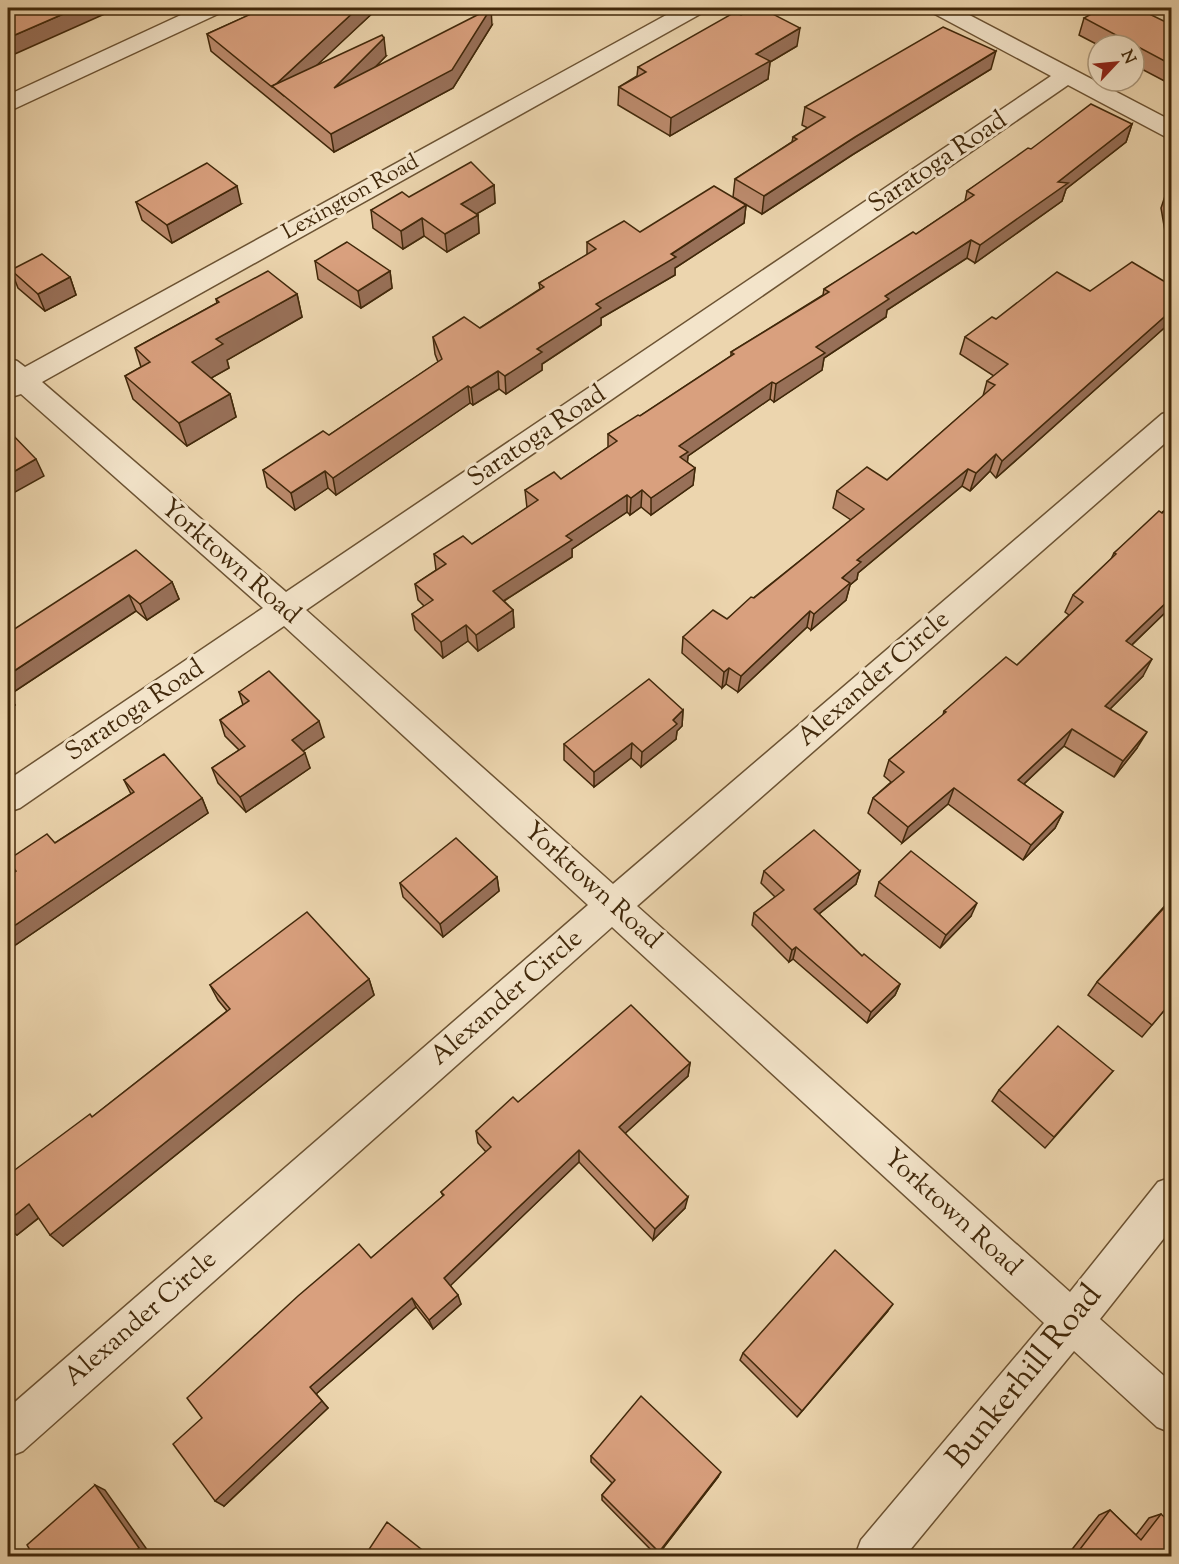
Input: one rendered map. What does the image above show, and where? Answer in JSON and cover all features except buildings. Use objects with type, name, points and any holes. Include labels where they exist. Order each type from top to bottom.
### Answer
[{"type":"street","points":[[8,103],[212,8]]},
{"type":"street","name":"Lexington Road","points":[[13,379],[694,8]]},
{"type":"street","points":[[941,8],[1172,131]]},
{"type":"street","name":"Saratoga Road","points":[[8,798],[1066,76]]},
{"type":"street","name":"Yorktown Road","points":[[13,379],[284,609],[1172,1412]]},
{"type":"street","name":"Alexander Circle","points":[[8,1436],[613,905],[1172,421]]},
{"type":"street","name":"Bunkerhill Road","points":[[877,1557],[1072,1322],[1172,1196]]}]
